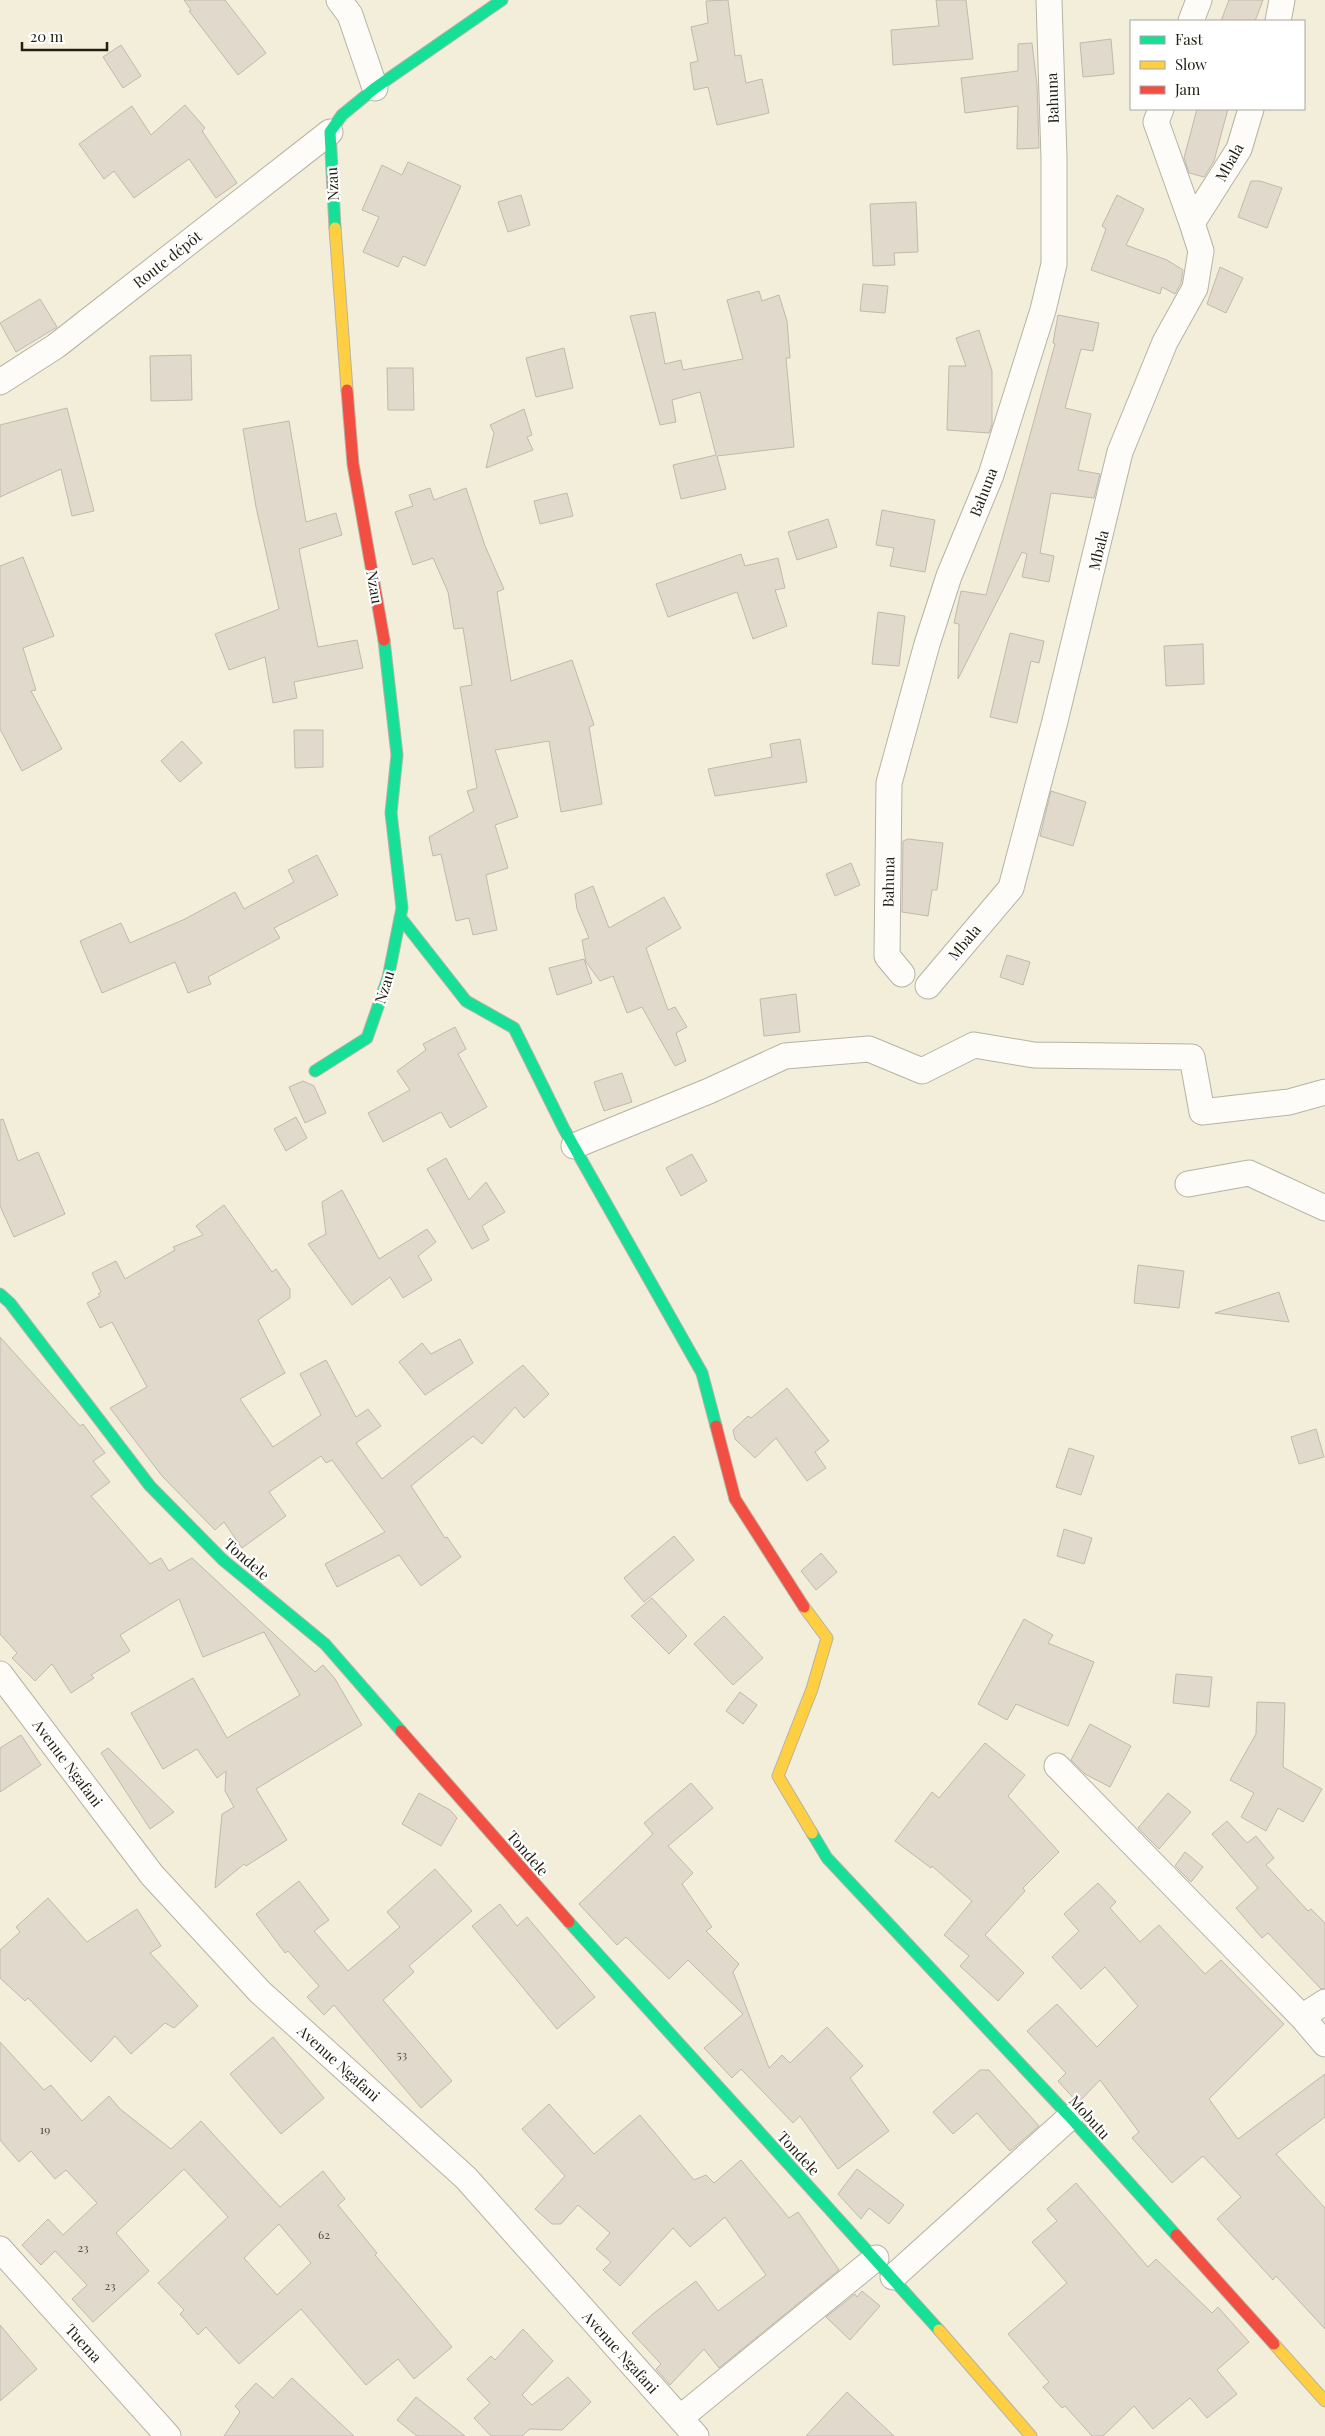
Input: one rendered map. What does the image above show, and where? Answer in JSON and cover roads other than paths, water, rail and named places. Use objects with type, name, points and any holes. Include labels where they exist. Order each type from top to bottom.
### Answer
[{"type":"street","points":[[339,0],[350,15],[375,88]]},
{"type":"street","points":[[330,132],[342,115],[375,88],[502,0]]},
{"type":"street","name":"Bahuna","points":[[902,974],[886,956],[890,783],[927,644],[949,576],[991,475],[1043,310],[1054,264],[1054,158],[1049,0]]},
{"type":"street","points":[[1191,20],[1199,0]]},
{"type":"street","points":[[1278,20],[1282,0]]},
{"type":"street","points":[[1161,110],[1156,122],[1192,222]]},
{"type":"street","name":"Mbala","points":[[928,986],[1011,888],[1055,721],[1120,452],[1165,342],[1195,288],[1201,251],[1192,222],[1238,149],[1251,110]]},
{"type":"street","name":"Route dépôt","points":[[0,382],[56,346],[330,132]]},
{"type":"street","name":"Nzau","points":[[315,1071],[367,1038],[388,978],[402,908],[391,813],[397,755],[388,661],[353,464],[330,182],[330,132]]},
{"type":"street","points":[[400,917],[466,1001],[514,1028],[574,1146],[709,1091],[785,1056],[869,1048],[922,1071],[974,1045],[1034,1055],[1192,1058],[1202,1112],[1289,1102],[1325,1092]]},
{"type":"street","name":"Mobutu","points":[[574,1146],[702,1373],[735,1499],[789,1586],[827,1638],[812,1689],[778,1776],[827,1858],[1070,2117],[1325,2402]]},
{"type":"street","points":[[1188,1184],[1249,1173],[1325,1208]]},
{"type":"street","name":"Tondele","points":[[0,1294],[10,1303],[150,1486],[223,1560],[325,1644],[592,1949],[876,2258],[1031,2436]]},
{"type":"street","name":"Avenue Ngafani","points":[[0,1674],[152,1875],[260,1992],[466,2178],[688,2427]]},
{"type":"street","points":[[1057,1766],[1302,2017],[1325,2044]]},
{"type":"street","points":[[1302,2017],[1325,2002]]},
{"type":"street","points":[[893,2277],[1070,2117]]},
{"type":"street","name":"Tuema","points":[[0,2249],[168,2436]]},
{"type":"street","points":[[688,2427],[876,2258]]}]
